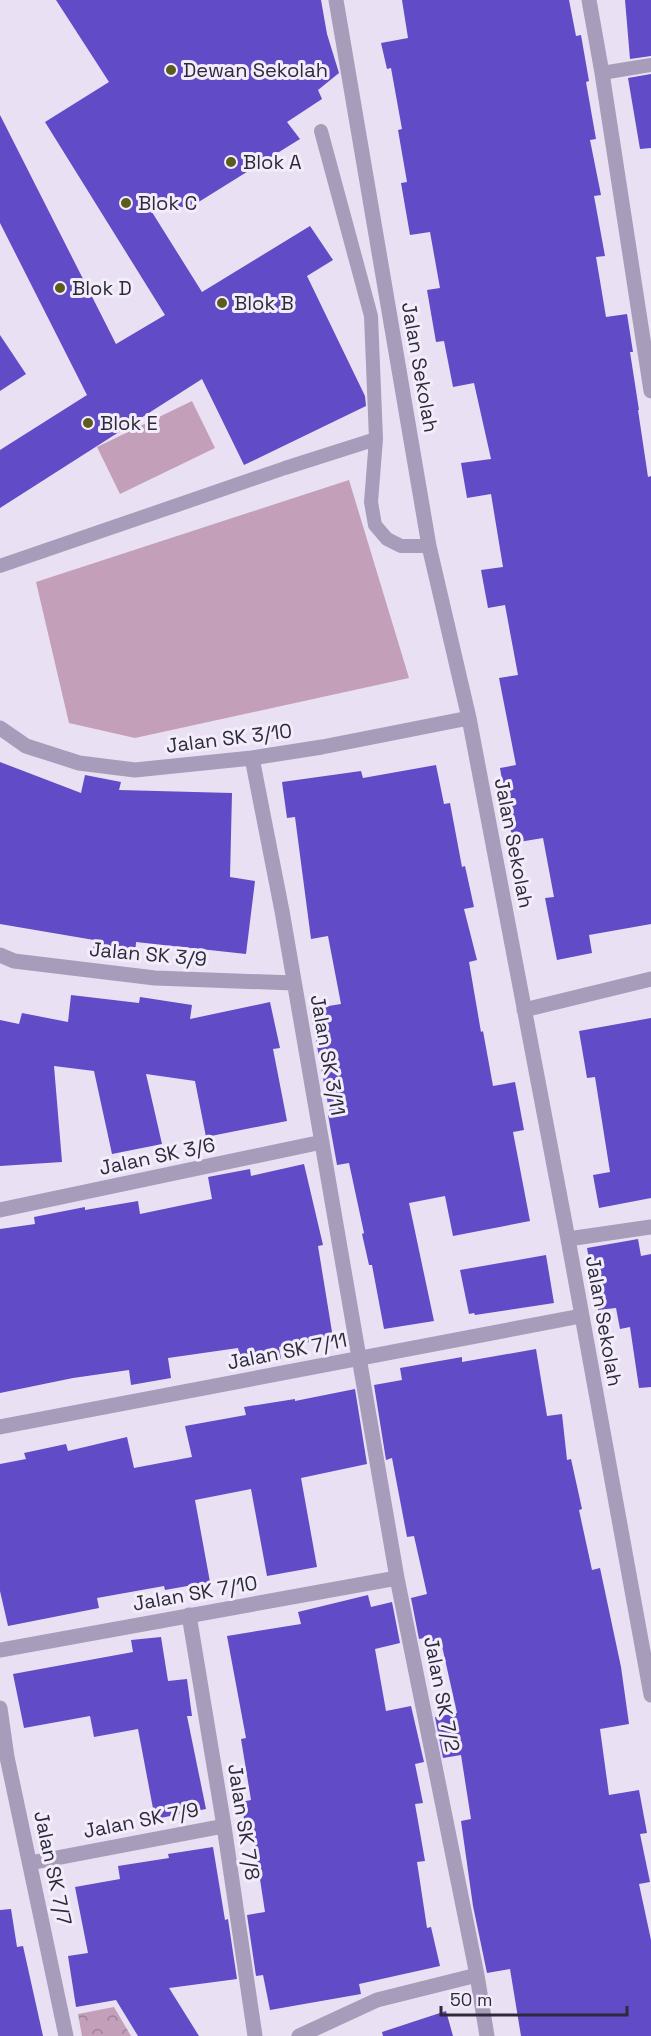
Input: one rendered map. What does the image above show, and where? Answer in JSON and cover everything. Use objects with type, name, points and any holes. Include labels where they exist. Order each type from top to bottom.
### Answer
[{"type":"street","name":"Jalan Sekolah","points":[[336,0],[429,546],[469,718],[568,1239],[651,1695]]},
{"type":"street","points":[[589,0],[651,391]]},
{"type":"street","name":"Jalan SK 3/10","points":[[0,728],[26,746],[79,763],[135,770],[252,758],[322,747],[469,718]]},
{"type":"street","name":"Jalan SK 3/11","points":[[252,758],[282,911],[358,1359]]},
{"type":"street","name":"Jalan SK 3/9","points":[[0,955],[14,961],[155,978],[294,983]]},
{"type":"street","points":[[524,1010],[651,979]]},
{"type":"street","name":"Jalan SK 3/6","points":[[0,1210],[322,1142]]},
{"type":"street","points":[[568,1239],[651,1227]]},
{"type":"street","name":"Jalan SK 7/11","points":[[0,1427],[581,1317]]},
{"type":"street","name":"Jalan SK 7/2","points":[[358,1359],[397,1578],[487,2036]]},
{"type":"street","name":"Jalan SK 7/10","points":[[0,1650],[397,1578]]},
{"type":"street","name":"Jalan SK 7/8","points":[[189,1615],[224,1826],[255,2036]]},
{"type":"street","name":"Jalan SK 7/7","points":[[0,1708],[7,1756],[66,2036]]},
{"type":"street","name":"Jalan SK 7/9","points":[[30,1863],[224,1826]]},
{"type":"street","points":[[299,2036],[377,2000],[477,1976]]},
{"type":"lane","points":[[602,73],[651,65]]},
{"type":"lane","points":[[321,131],[371,316],[376,439],[371,502],[375,525],[387,539],[401,546],[429,546]]},
{"type":"lane","points":[[0,566],[376,439]]},
{"type":"green space","points":[[192,401],[215,448],[120,494],[97,447]]},
{"type":"green space","points":[[349,480],[409,678],[135,738],[69,723],[36,582]]},
{"type":"green space","points":[[114,2007],[131,2036],[82,2036],[78,2014]]},
{"type":"building","points":[[56,0],[321,0],[327,34],[339,73],[318,90],[322,99],[287,122],[300,139],[189,208],[145,201],[202,292],[310,226],[333,260],[307,276],[365,396],[366,406],[244,465],[202,379],[0,508],[0,450],[87,395],[0,223],[0,115],[116,344],[165,315],[45,122],[109,82]]},
{"type":"building","points":[[402,0],[569,0],[576,36],[581,35],[596,139],[590,140],[601,195],[594,196],[605,256],[596,257],[606,317],[627,314],[638,410],[648,477],[651,476],[651,924],[589,935],[592,953],[557,960],[545,898],[554,897],[543,838],[513,843],[500,768],[516,765],[499,678],[518,675],[505,605],[488,608],[481,570],[503,567],[491,494],[467,498],[461,463],[491,459],[474,383],[453,387],[444,341],[436,342],[427,290],[440,288],[430,232],[410,235],[401,183],[407,182],[398,130],[402,129],[391,68],[387,69],[381,43],[408,38]]},
{"type":"building","points":[[625,0],[651,0],[651,56],[630,59]]},
{"type":"building","points":[[651,74],[651,148],[640,149],[628,78]]},
{"type":"building","points":[[0,335],[26,374],[0,391]]},
{"type":"building","points":[[0,762],[81,793],[85,775],[121,782],[119,790],[232,793],[230,877],[255,881],[246,954],[136,942],[135,958],[93,954],[94,940],[0,924]]},
{"type":"building","points":[[436,765],[444,804],[450,803],[462,867],[465,866],[474,907],[464,909],[477,960],[469,962],[493,1086],[515,1082],[524,1130],[513,1132],[530,1221],[453,1236],[445,1196],[409,1203],[434,1321],[384,1329],[372,1265],[369,1265],[362,1234],[364,1233],[349,1163],[337,1165],[310,1009],[341,1004],[328,936],[311,939],[295,817],[287,818],[282,782],[361,771],[363,778]]},
{"type":"building","points":[[71,995],[139,1003],[140,997],[192,1005],[190,1019],[270,1002],[280,1048],[273,1049],[287,1121],[206,1137],[195,1081],[146,1074],[162,1144],[112,1154],[94,1071],[54,1066],[62,1162],[0,1166],[0,1020],[19,1024],[22,1013],[68,1022]]},
{"type":"building","points":[[651,1018],[651,1198],[599,1208],[593,1175],[610,1172],[595,1077],[587,1078],[579,1031]]},
{"type":"building","points":[[304,1164],[323,1245],[318,1246],[333,1338],[279,1347],[281,1359],[242,1365],[238,1348],[168,1358],[171,1378],[131,1385],[129,1370],[73,1378],[0,1393],[0,1229],[35,1224],[34,1217],[85,1207],[85,1210],[138,1201],[140,1214],[212,1199],[208,1177],[250,1169],[251,1176]]},
{"type":"building","points":[[638,1239],[641,1256],[651,1254],[651,1387],[639,1388],[630,1327],[620,1329],[616,1308],[598,1310],[587,1248]]},
{"type":"building","points":[[546,1255],[554,1303],[469,1314],[460,1270]]},
{"type":"building","points":[[536,1349],[547,1416],[562,1414],[567,1460],[571,1459],[592,1570],[600,1568],[621,1667],[629,1724],[600,1729],[609,1795],[639,1790],[647,1833],[640,1834],[650,1882],[639,1884],[651,1940],[651,2036],[521,2036],[510,1969],[487,1973],[473,1906],[461,1821],[471,1819],[461,1755],[443,1758],[435,1717],[457,1713],[442,1646],[426,1648],[424,1638],[419,1639],[411,1598],[427,1594],[414,1536],[407,1537],[392,1458],[386,1460],[374,1385],[402,1380],[400,1368],[462,1357],[462,1362]]},
{"type":"building","points":[[355,1389],[367,1464],[301,1478],[317,1567],[267,1576],[251,1489],[195,1500],[210,1582],[165,1590],[164,1586],[97,1598],[99,1608],[8,1626],[0,1591],[0,1464],[26,1459],[24,1453],[66,1444],[68,1451],[127,1437],[134,1468],[192,1457],[185,1426],[246,1415],[244,1407],[295,1399],[295,1401]]},
{"type":"building","points":[[368,1595],[371,1607],[392,1602],[400,1643],[375,1649],[386,1711],[411,1706],[424,1762],[415,1764],[423,1803],[415,1804],[425,1861],[417,1862],[427,1928],[431,1927],[440,1966],[359,1984],[361,1994],[270,2010],[263,1975],[256,1976],[247,1915],[265,1912],[254,1840],[248,1841],[241,1802],[251,1800],[241,1739],[246,1738],[227,1636],[301,1624],[298,1612]]},
{"type":"building","points":[[161,1637],[168,1681],[187,1679],[192,1716],[187,1716],[206,1809],[155,1819],[138,1729],[94,1737],[90,1716],[24,1728],[13,1674],[133,1652],[131,1640]]},
{"type":"building","points":[[213,1847],[225,1920],[228,1919],[237,1979],[169,1988],[199,2036],[138,2036],[116,2000],[76,2007],[68,1956],[88,1953],[75,1887],[120,1879],[118,1866],[169,1858],[168,1854]]},
{"type":"building","points":[[11,1909],[17,1947],[23,1946],[43,2036],[0,2036],[0,1910]]},
{"type":"building","points":[[446,2011],[453,2036],[383,2036],[382,2032]]},
{"type":"place","name":"Dewan Sekolah","points":[[171,70]]},
{"type":"place","name":"Blok A","points":[[231,162]]},
{"type":"place","name":"Blok C","points":[[126,203]]},
{"type":"place","name":"Blok D","points":[[60,288]]},
{"type":"place","name":"Blok B","points":[[222,303]]},
{"type":"place","name":"Blok E","points":[[88,423]]}]
